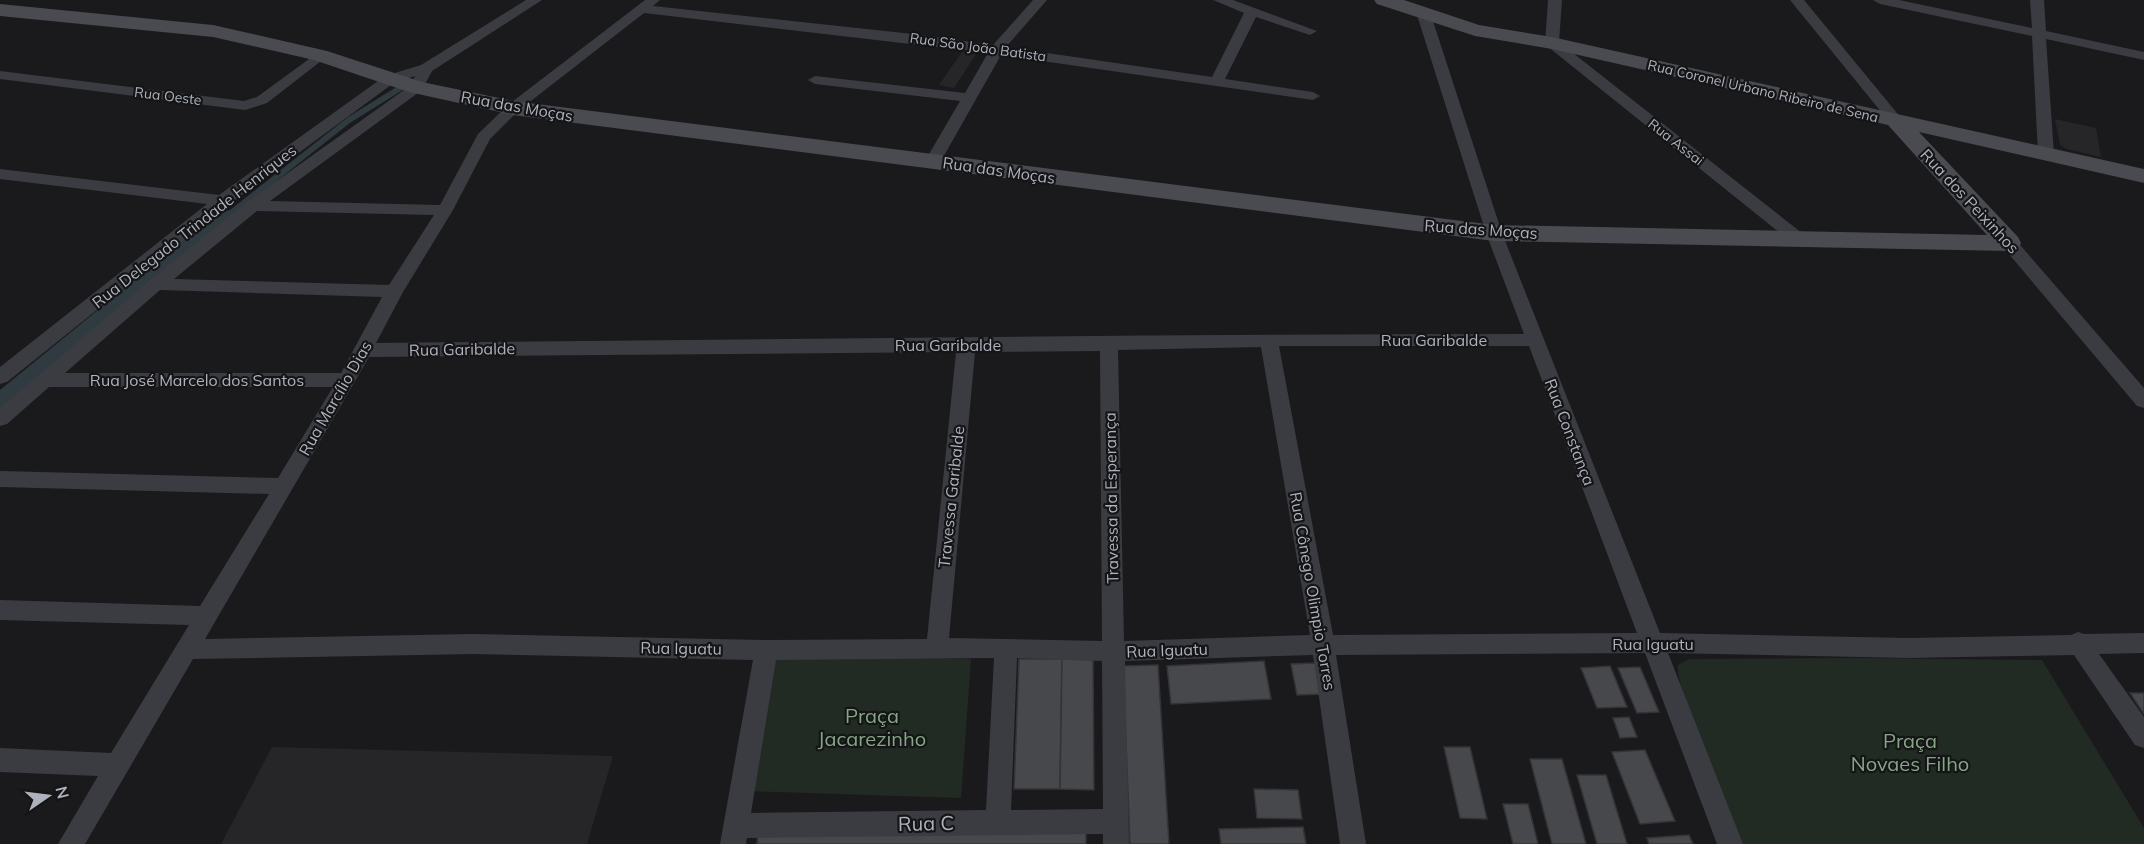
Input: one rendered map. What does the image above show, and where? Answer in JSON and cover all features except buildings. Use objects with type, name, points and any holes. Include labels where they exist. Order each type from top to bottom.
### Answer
[{"type":"street","name":"Rua Delegado Trindade Henriques","points":[[0,419],[156,284],[253,206],[422,77],[535,0]]},
{"type":"street","points":[[933,161],[997,50],[1040,0]]},
{"type":"street","points":[[1220,0],[1310,31]]},
{"type":"street","name":"Rua Coronel Urbano Ribeiro de Sena","points":[[1384,0],[1475,30],[1552,44],[2144,176]]},
{"type":"street","points":[[1552,44],[1556,0]]},
{"type":"street","name":"Rua dos Peixinhos","points":[[1797,0],[1896,121],[2009,243],[2144,401]]},
{"type":"street","points":[[1880,0],[2144,56]]},
{"type":"street","points":[[2037,0],[2046,153]]},
{"type":"street","name":"Rua São João Batista","points":[[647,5],[997,50],[1313,96]]},
{"type":"street","name":"Rua Marcílio Dias","points":[[71,844],[347,380],[394,291],[445,210],[483,138],[513,108],[647,5]]},
{"type":"street","name":"Rua das Moças","points":[[0,10],[213,31],[320,55],[390,79],[422,77],[513,108],[933,161],[1263,206],[1494,233],[1801,241],[2009,243]]},
{"type":"street","points":[[1217,81],[1252,11]]},
{"type":"street","name":"Rua Constança","points":[[1424,15],[1494,233],[1730,844]]},
{"type":"street","name":"Rua Assai","points":[[1552,44],[1801,241]]},
{"type":"street","name":"Rua Oeste","points":[[0,75],[245,106],[262,100],[320,55]]},
{"type":"street","name":"Rua Delegado Trindade Henriques","points":[[0,377],[222,201],[390,79]]},
{"type":"street","points":[[815,80],[969,98]]},
{"type":"street","points":[[0,174],[222,201]]},
{"type":"street","name":"Rua Delegado Trindade Henriques","points":[[253,206],[445,210]]},
{"type":"street","points":[[156,284],[394,291]]},
{"type":"street","name":"Rua Garibalde","points":[[362,351],[966,346],[1269,340],[1534,340]]},
{"type":"street","name":"Rua Cônego Olimpio Torres","points":[[1269,340],[1323,645],[1353,844]]},
{"type":"street","name":"Travessa da Esperança","points":[[1109,344],[1116,832]]},
{"type":"street","name":"Travessa Garibalde","points":[[937,648],[966,346]]},
{"type":"street","name":"Rua José Marcelo dos Santos","points":[[47,380],[347,380]]},
{"type":"street","points":[[0,479],[284,486]]},
{"type":"street","points":[[0,610],[208,616]]},
{"type":"street","points":[[2078,642],[2144,738]]},
{"type":"street","name":"Rua Iguatu","points":[[189,648],[473,644],[766,650],[1006,648],[1112,651],[1323,645],[1653,644],[1908,648],[2078,642],[2144,643]]},
{"type":"street","points":[[998,822],[1006,648]]},
{"type":"street","points":[[735,835],[766,650]]},
{"type":"street","points":[[0,760],[116,765]]},
{"type":"street","name":"Rua C","points":[[735,835],[998,822],[1116,832]]},
{"type":"shaded area","points":[[962,52],[976,54],[954,88],[939,85]]},
{"type":"shaded area","points":[[2055,119],[2096,128],[2101,157],[2067,149],[2060,145]]},
{"type":"shaded area","points":[[272,747],[613,756],[587,844],[221,844]]},
{"type":"green space","name":"Praça Jacarezinho","points":[[773,656],[971,659],[961,798],[747,791]]},
{"type":"green space","name":"Praça Novaes Filho","points":[[1689,659],[2042,660],[2144,828],[2144,844],[1743,844],[1694,724],[1679,678],[1678,665]]},
{"type":"waterway","points":[[226,217],[349,120],[402,87]]},
{"type":"waterway","points":[[0,404],[226,217]]}]
